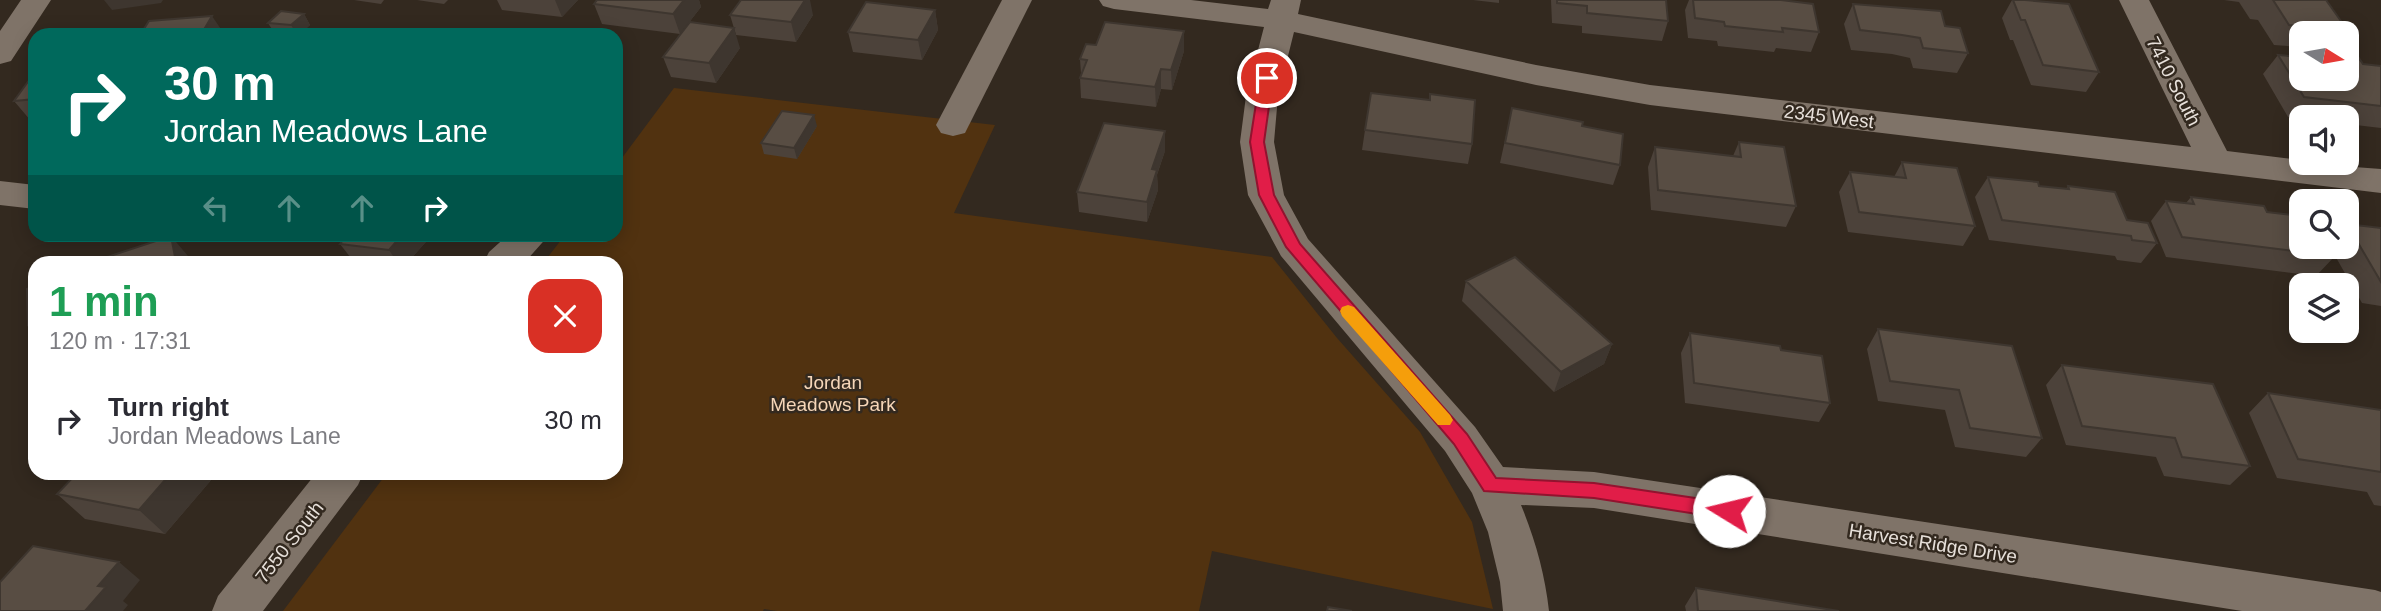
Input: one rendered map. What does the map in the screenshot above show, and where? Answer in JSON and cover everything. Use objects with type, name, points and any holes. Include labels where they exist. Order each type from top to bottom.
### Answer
[{"type":"street","points":[[0,54],[36,0]]},
{"type":"street","points":[[953,125],[1017,0]]},
{"type":"street","name":"2345 West","points":[[1115,0],[1284,10],[1588,86],[2381,181]]},
{"type":"street","name":"7410 South","points":[[2134,0],[2215,161]]},
{"type":"street","points":[[1284,10],[1262,96],[1257,142],[1266,195],[1294,247],[1460,439],[1491,485],[1510,532],[1523,582],[1526,611]]},
{"type":"street","points":[[0,192],[28,196]]},
{"type":"street","points":[[508,256],[523,242]]},
{"type":"street","name":"7550 South","points":[[235,611],[337,480]]},
{"type":"street","name":"Harvest Ridge Drive","points":[[1491,485],[1594,490],[2375,611]]},
{"type":"green space","name":"Jordan Meadows Park","points":[[674,88],[995,125],[954,213],[1272,257],[1337,338],[1420,432],[1472,522],[1493,609],[1212,551],[1199,611],[283,611],[382,480],[623,480],[623,256],[549,256],[560,242],[623,242],[623,157]]},
{"type":"building","points":[[597,0],[684,0],[673,14],[594,4]]},
{"type":"building","points":[[741,0],[805,0],[791,22],[730,15]]},
{"type":"building","points":[[1557,0],[1666,0],[1668,21],[1587,13],[1587,6],[1557,3]]},
{"type":"building","points":[[1693,0],[1781,0],[1813,4],[1819,32],[1782,28],[1783,32],[1725,26],[1724,22],[1695,18]]},
{"type":"building","points":[[2013,0],[2069,4],[2099,72],[2043,65],[2025,20],[2021,20]]},
{"type":"building","points":[[2273,0],[2326,0],[2341,21],[2289,21],[2289,25]]},
{"type":"building","points":[[866,2],[935,10],[918,40],[848,32]]},
{"type":"building","points":[[1853,4],[1941,11],[1945,26],[1960,28],[1968,53],[1923,48],[1920,38],[1860,30]]},
{"type":"building","points":[[281,11],[304,14],[291,25],[268,23]]},
{"type":"building","points":[[212,16],[205,28],[144,28],[149,21]]},
{"type":"building","points":[[690,22],[734,28],[709,63],[663,57]]},
{"type":"building","points":[[1105,22],[1184,31],[1171,70],[1161,69],[1155,87],[1080,78],[1087,60],[1080,59],[1086,44],[1096,45]]},
{"type":"building","points":[[2278,55],[2289,56],[2289,73]]},
{"type":"building","points":[[2359,58],[2363,64],[2381,66],[2381,106],[2304,97],[2300,91],[2359,91]]},
{"type":"building","points":[[28,82],[28,100],[14,101]]},
{"type":"building","points":[[1371,93],[1430,100],[1430,94],[1475,100],[1472,144],[1365,130]]},
{"type":"building","points":[[1512,108],[1583,122],[1582,126],[1623,134],[1620,165],[1505,143]]},
{"type":"building","points":[[782,111],[814,115],[794,148],[761,143]]},
{"type":"building","points":[[1104,123],[1165,131],[1152,169],[1157,170],[1147,202],[1077,192]]},
{"type":"building","points":[[1739,142],[1784,147],[1796,206],[1658,190],[1655,147],[1741,157]]},
{"type":"building","points":[[1902,162],[1957,168],[1975,226],[1859,212],[1850,172],[1906,178]]},
{"type":"building","points":[[1988,177],[2038,182],[2039,186],[2069,189],[2068,186],[2115,192],[2127,220],[2148,223],[2157,243],[2132,240],[2131,236],[2002,220]]},
{"type":"building","points":[[2191,197],[2264,206],[2267,212],[2289,215],[2289,250],[2182,237],[2166,201],[2194,204]]},
{"type":"building","points":[[2359,225],[2381,228],[2381,282],[2359,244]]},
{"type":"building","points":[[153,242],[172,242],[175,256],[110,256]]},
{"type":"building","points":[[342,242],[396,242],[389,250],[340,244]]},
{"type":"building","points":[[1515,257],[1612,344],[1561,372],[1466,281]]},
{"type":"building","points":[[1878,329],[2012,346],[2042,438],[1970,428],[1959,390],[1890,381]]},
{"type":"building","points":[[1690,333],[1780,346],[1781,350],[1822,356],[1830,403],[1694,383]]},
{"type":"building","points":[[2062,365],[2213,384],[2250,466],[2182,457],[2175,438],[2082,426]]},
{"type":"building","points":[[2268,393],[2381,410],[2381,472],[2298,459]]},
{"type":"building","points":[[70,480],[165,480],[139,510],[57,494]]},
{"type":"building","points":[[33,546],[119,562],[98,586],[106,587],[85,611],[0,611],[0,582]]},
{"type":"building","points":[[1696,588],[1839,611],[1698,611]]},
{"type":"building","points":[[1328,607],[1352,611],[1327,611]]},
{"type":"slow traffic","points":[[1348,311],[1444,420]]},
{"type":"route","points":[[1267,78],[1262,96],[1257,142],[1266,195],[1294,247],[1369,337],[1460,439],[1491,485],[1594,490],[1729,511]]}]
